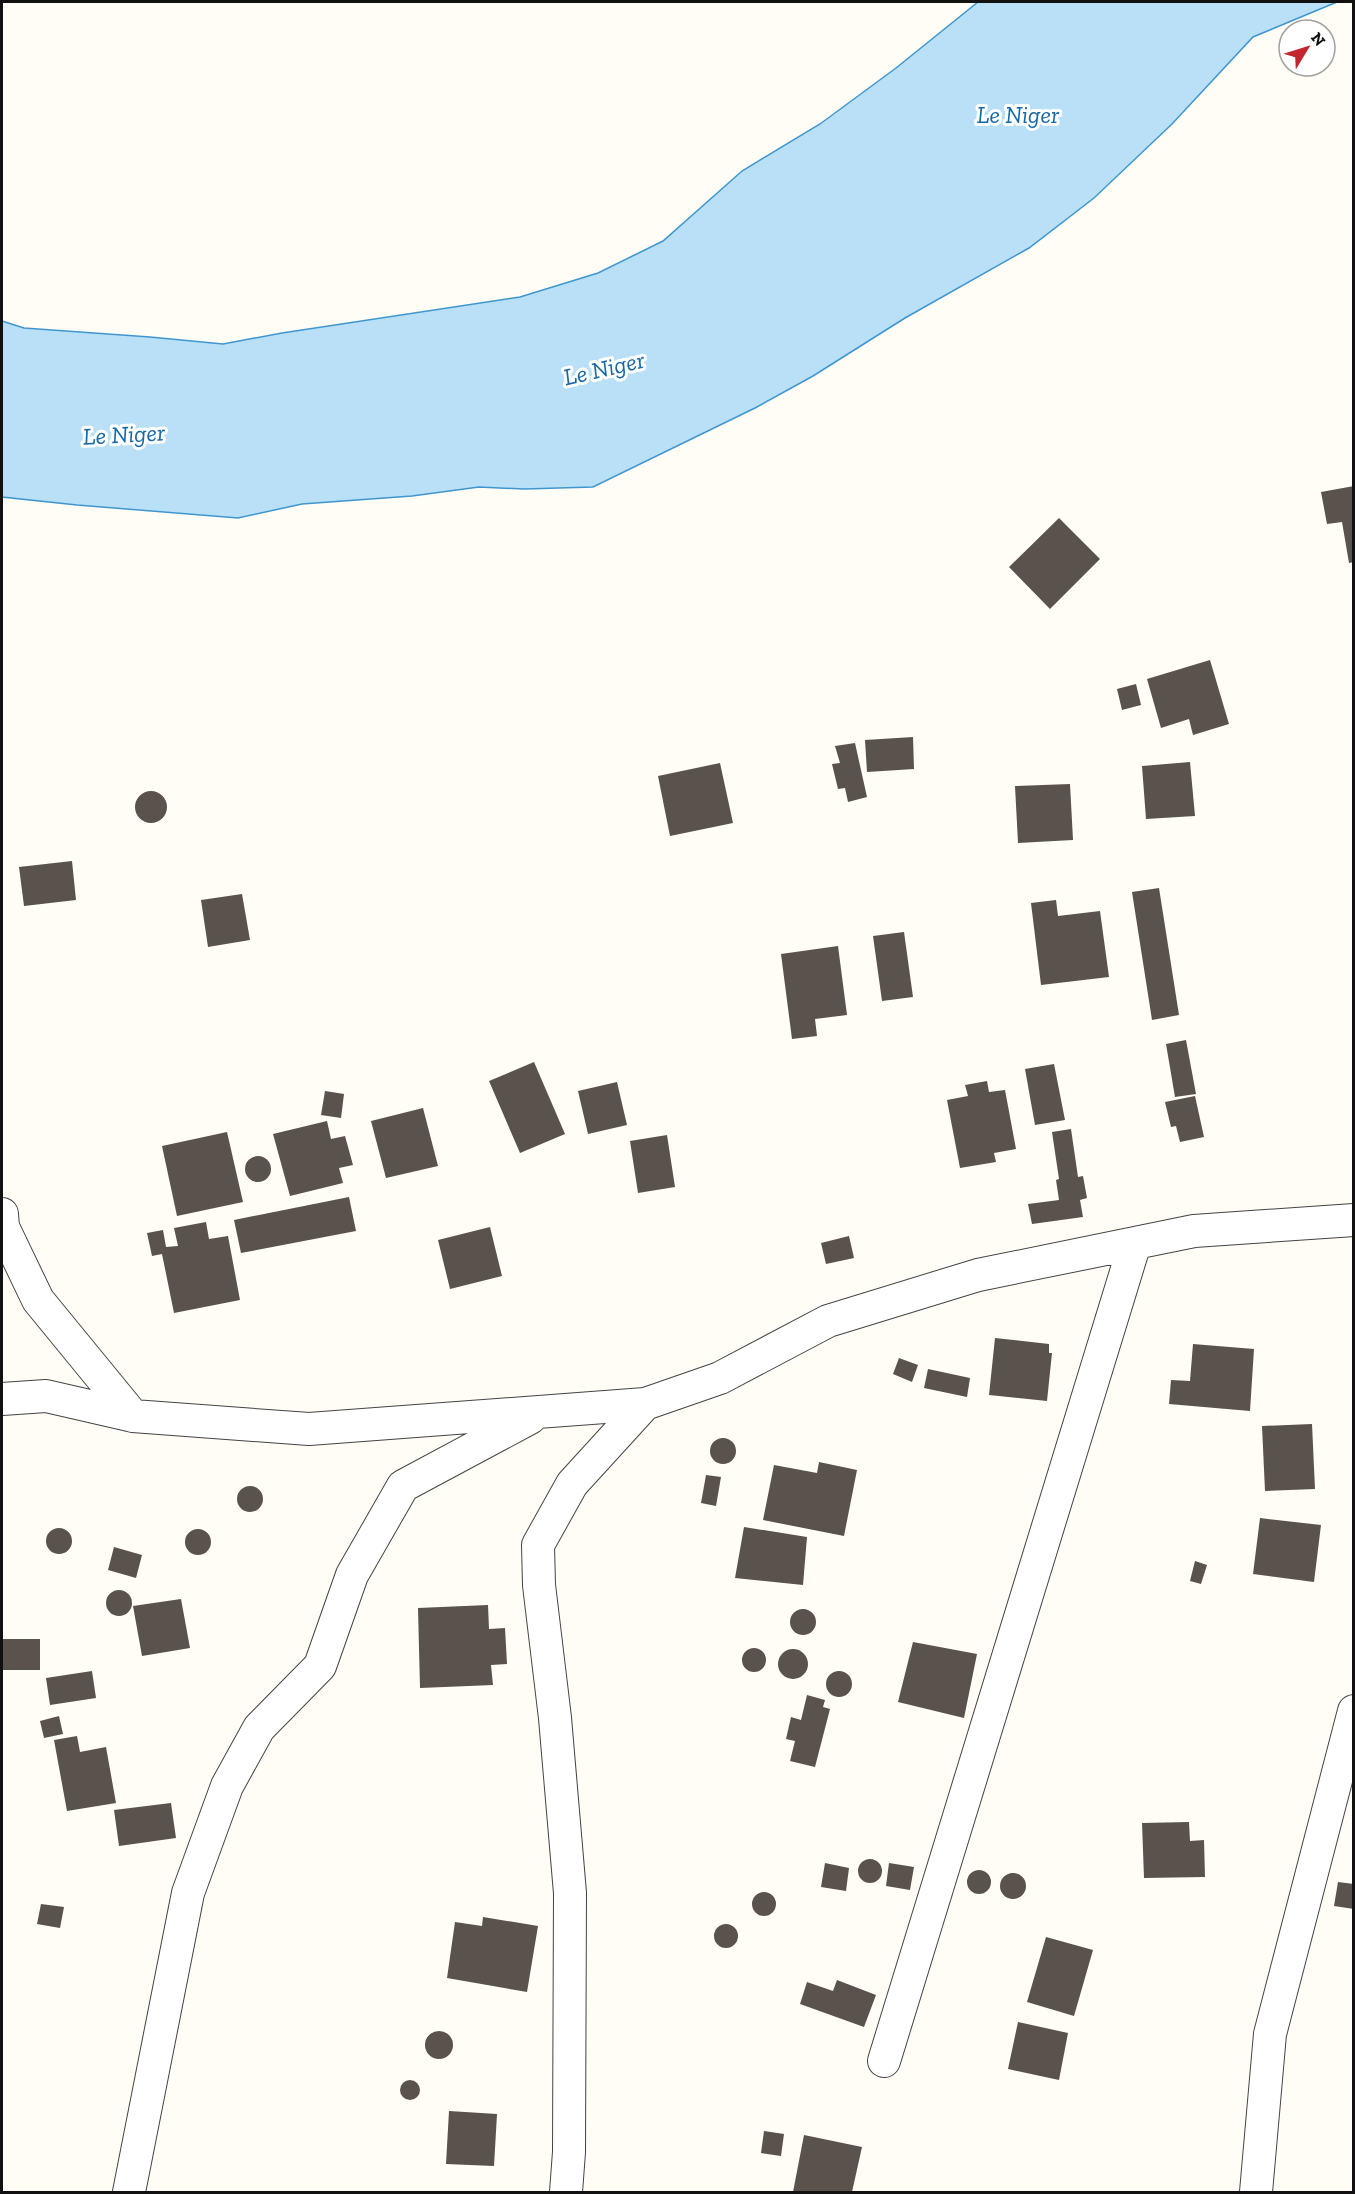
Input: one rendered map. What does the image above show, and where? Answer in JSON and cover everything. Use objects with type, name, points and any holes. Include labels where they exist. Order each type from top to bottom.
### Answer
[{"type":"street","points":[[2,1214],[3,1227],[38,1300],[133,1416]]},
{"type":"street","points":[[2,1399],[46,1396],[133,1416],[309,1429],[645,1404],[720,1378],[828,1321],[978,1275],[1194,1231],[1353,1220]]},
{"type":"street","points":[[884,2061],[1135,1243]]},
{"type":"street","points":[[566,2193],[569,2140],[570,1893],[555,1718],[539,1585],[538,1545],[572,1484],[645,1404]]},
{"type":"street","points":[[129,2193],[188,1893],[227,1786],[260,1728],[320,1666],[352,1575],[403,1486],[542,1412]]},
{"type":"street","points":[[1256,2193],[1270,2034],[1353,1711]]},
{"type":"water","name":"Le Niger","points":[[978,2],[1337,2],[1299,18],[1277,18],[1277,27],[1253,37],[1172,124],[1094,198],[1029,248],[905,318],[813,376],[755,408],[593,487],[524,489],[479,487],[412,496],[302,504],[238,518],[2,497],[2,321],[24,328],[223,344],[520,297],[598,273],[663,241],[742,171],[820,124],[896,68]]},
{"type":"building","points":[[1354,486],[1354,562],[1349,563],[1342,522],[1327,524],[1321,492]]},
{"type":"building","points":[[1059,518],[1100,559],[1050,609],[1009,567]]},
{"type":"building","points":[[1210,660],[1229,724],[1193,735],[1189,719],[1161,728],[1147,679]]},
{"type":"building","points":[[1136,684],[1141,705],[1122,710],[1117,689]]},
{"type":"building","points":[[913,737],[914,769],[867,772],[865,740]]},
{"type":"building","points":[[855,743],[867,797],[848,802],[845,788],[838,789],[832,764],[840,763],[835,746]]},
{"type":"building","points":[[1190,762],[1195,816],[1146,819],[1142,766]]},
{"type":"building","points":[[720,763],[733,823],[670,836],[658,776]]},
{"type":"building","points":[[1070,784],[1073,840],[1018,843],[1015,786]]},
{"type":"building","points":[[151,791],[162,796],[167,807],[162,818],[151,823],[140,818],[135,807],[140,796]]},
{"type":"building","points":[[72,861],[76,900],[24,906],[19,867]]},
{"type":"building","points":[[1159,888],[1179,1015],[1152,1020],[1132,892]]},
{"type":"building","points":[[242,894],[250,940],[208,947],[201,900]]},
{"type":"building","points":[[1056,900],[1058,916],[1100,911],[1109,977],[1041,985],[1031,903]]},
{"type":"building","points":[[904,932],[913,997],[882,1001],[873,936]]},
{"type":"building","points":[[838,946],[847,1015],[815,1019],[817,1036],[792,1039],[781,954]]},
{"type":"building","points":[[1186,1040],[1196,1094],[1175,1097],[1166,1044]]},
{"type":"building","points":[[534,1062],[565,1134],[520,1153],[489,1081]]},
{"type":"building","points":[[1054,1064],[1065,1120],[1035,1125],[1025,1069]]},
{"type":"building","points":[[987,1081],[989,1092],[1005,1090],[1016,1149],[994,1153],[996,1162],[960,1168],[947,1100],[968,1096],[965,1085]]},
{"type":"building","points":[[617,1082],[627,1125],[588,1134],[578,1091]]},
{"type":"building","points":[[325,1091],[344,1094],[341,1118],[321,1115]]},
{"type":"building","points":[[1195,1096],[1204,1137],[1180,1142],[1176,1126],[1171,1127],[1165,1102]]},
{"type":"building","points":[[423,1108],[438,1166],[386,1178],[371,1121]]},
{"type":"building","points":[[327,1121],[331,1139],[345,1136],[353,1165],[339,1168],[343,1183],[290,1196],[273,1134]]},
{"type":"building","points":[[1071,1129],[1078,1177],[1083,1176],[1087,1198],[1080,1200],[1083,1217],[1032,1224],[1028,1204],[1059,1200],[1056,1180],[1059,1179],[1052,1132]]},
{"type":"building","points":[[227,1132],[243,1202],[177,1216],[162,1146]]},
{"type":"building","points":[[667,1135],[675,1187],[638,1193],[630,1141]]},
{"type":"building","points":[[258,1156],[267,1160],[271,1169],[267,1178],[258,1182],[249,1178],[245,1169],[249,1160]]},
{"type":"building","points":[[349,1197],[356,1231],[241,1253],[234,1220]]},
{"type":"building","points":[[206,1222],[209,1239],[228,1236],[240,1300],[174,1313],[162,1254],[152,1256],[147,1233],[163,1230],[166,1247],[178,1246],[174,1228]]},
{"type":"building","points":[[490,1227],[502,1276],[450,1289],[438,1240]]},
{"type":"building","points":[[849,1236],[854,1258],[826,1264],[821,1243]]},
{"type":"building","points":[[995,1338],[1049,1344],[1049,1353],[1052,1353],[1047,1401],[989,1395]]},
{"type":"building","points":[[1193,1344],[1254,1349],[1250,1411],[1169,1404],[1171,1380],[1190,1381]]},
{"type":"building","points":[[899,1358],[918,1365],[912,1382],[893,1374]]},
{"type":"building","points":[[928,1369],[970,1378],[967,1397],[924,1388]]},
{"type":"building","points":[[1312,1424],[1315,1489],[1265,1491],[1262,1426]]},
{"type":"building","points":[[723,1438],[732,1442],[736,1451],[732,1460],[723,1464],[714,1460],[710,1451],[714,1442]]},
{"type":"building","points":[[819,1462],[857,1470],[844,1536],[763,1520],[774,1465],[817,1473]]},
{"type":"building","points":[[706,1475],[721,1477],[716,1506],[701,1503]]},
{"type":"building","points":[[250,1486],[259,1490],[263,1499],[259,1508],[250,1512],[241,1508],[237,1499],[241,1490]]},
{"type":"building","points":[[1260,1518],[1321,1525],[1314,1582],[1253,1574]]},
{"type":"building","points":[[744,1527],[807,1537],[803,1585],[735,1578]]},
{"type":"building","points":[[59,1528],[68,1532],[72,1541],[68,1550],[59,1554],[50,1550],[46,1541],[50,1532]]},
{"type":"building","points":[[198,1529],[207,1533],[211,1542],[207,1551],[198,1555],[189,1551],[185,1542],[189,1533]]},
{"type":"building","points":[[114,1547],[142,1555],[136,1578],[108,1570]]},
{"type":"building","points":[[1195,1561],[1207,1565],[1201,1584],[1190,1581]]},
{"type":"building","points":[[119,1590],[128,1594],[132,1603],[128,1612],[119,1616],[110,1612],[106,1603],[110,1594]]},
{"type":"building","points":[[181,1599],[190,1648],[142,1656],[133,1606]]},
{"type":"building","points":[[488,1605],[489,1629],[505,1628],[507,1664],[491,1665],[493,1685],[420,1688],[418,1608]]},
{"type":"building","points":[[803,1609],[812,1613],[816,1622],[812,1631],[803,1635],[794,1631],[790,1622],[794,1613]]},
{"type":"building","points":[[2,1639],[40,1639],[40,1670],[2,1670]]},
{"type":"building","points":[[913,1642],[977,1654],[964,1718],[898,1702]]},
{"type":"building","points":[[749,1648],[759,1648],[766,1655],[766,1665],[759,1672],[749,1672],[742,1665],[742,1655]]},
{"type":"building","points":[[793,1649],[804,1653],[808,1664],[804,1675],[793,1679],[782,1675],[778,1664],[782,1653]]},
{"type":"building","points":[[92,1671],[96,1698],[50,1705],[46,1678]]},
{"type":"building","points":[[839,1671],[848,1675],[852,1684],[848,1693],[839,1697],[830,1693],[826,1684],[830,1675]]},
{"type":"building","points":[[807,1695],[825,1700],[823,1707],[830,1709],[815,1767],[790,1761],[795,1741],[786,1739],[791,1717],[801,1720]]},
{"type":"building","points":[[59,1716],[63,1734],[44,1738],[40,1721]]},
{"type":"building","points":[[77,1736],[80,1752],[106,1747],[116,1803],[67,1811],[54,1740]]},
{"type":"building","points":[[171,1803],[176,1838],[119,1846],[114,1810]]},
{"type":"building","points":[[1189,1822],[1190,1841],[1204,1840],[1205,1877],[1144,1878],[1142,1823]]},
{"type":"building","points":[[870,1859],[879,1862],[882,1871],[879,1880],[870,1883],[861,1880],[858,1871],[861,1862]]},
{"type":"building","points":[[825,1863],[849,1868],[846,1891],[821,1887]]},
{"type":"building","points":[[889,1863],[914,1867],[910,1890],[886,1886]]},
{"type":"building","points":[[974,1870],[984,1870],[991,1877],[991,1887],[984,1894],[974,1894],[967,1887],[967,1877]]},
{"type":"building","points":[[1013,1873],[1022,1877],[1026,1886],[1022,1895],[1013,1899],[1004,1895],[1000,1886],[1004,1877]]},
{"type":"building","points":[[1338,1882],[1354,1884],[1354,1909],[1334,1906]]},
{"type":"building","points":[[759,1892],[769,1892],[776,1899],[776,1909],[769,1916],[759,1916],[752,1909],[752,1899]]},
{"type":"building","points":[[41,1904],[64,1907],[60,1928],[37,1924]]},
{"type":"building","points":[[483,1917],[538,1926],[527,1992],[447,1978],[455,1922],[482,1926]]},
{"type":"building","points":[[726,1924],[735,1927],[738,1936],[735,1945],[726,1948],[717,1945],[714,1936],[717,1927]]},
{"type":"building","points":[[1046,1937],[1093,1950],[1074,2016],[1027,2002]]},
{"type":"building","points":[[837,1980],[876,1995],[864,2027],[800,2004],[807,1982],[833,1991]]},
{"type":"building","points":[[1018,2022],[1068,2033],[1059,2080],[1008,2069]]},
{"type":"building","points":[[439,2031],[449,2035],[453,2045],[449,2055],[439,2059],[429,2055],[425,2045],[429,2035]]},
{"type":"building","points":[[410,2080],[417,2083],[420,2090],[417,2097],[410,2100],[403,2097],[400,2090],[403,2083]]},
{"type":"building","points":[[449,2111],[497,2114],[494,2166],[446,2164]]},
{"type":"building","points":[[764,2131],[784,2134],[781,2156],[761,2153]]},
{"type":"building","points":[[804,2135],[862,2147],[852,2192],[793,2192]]}]
